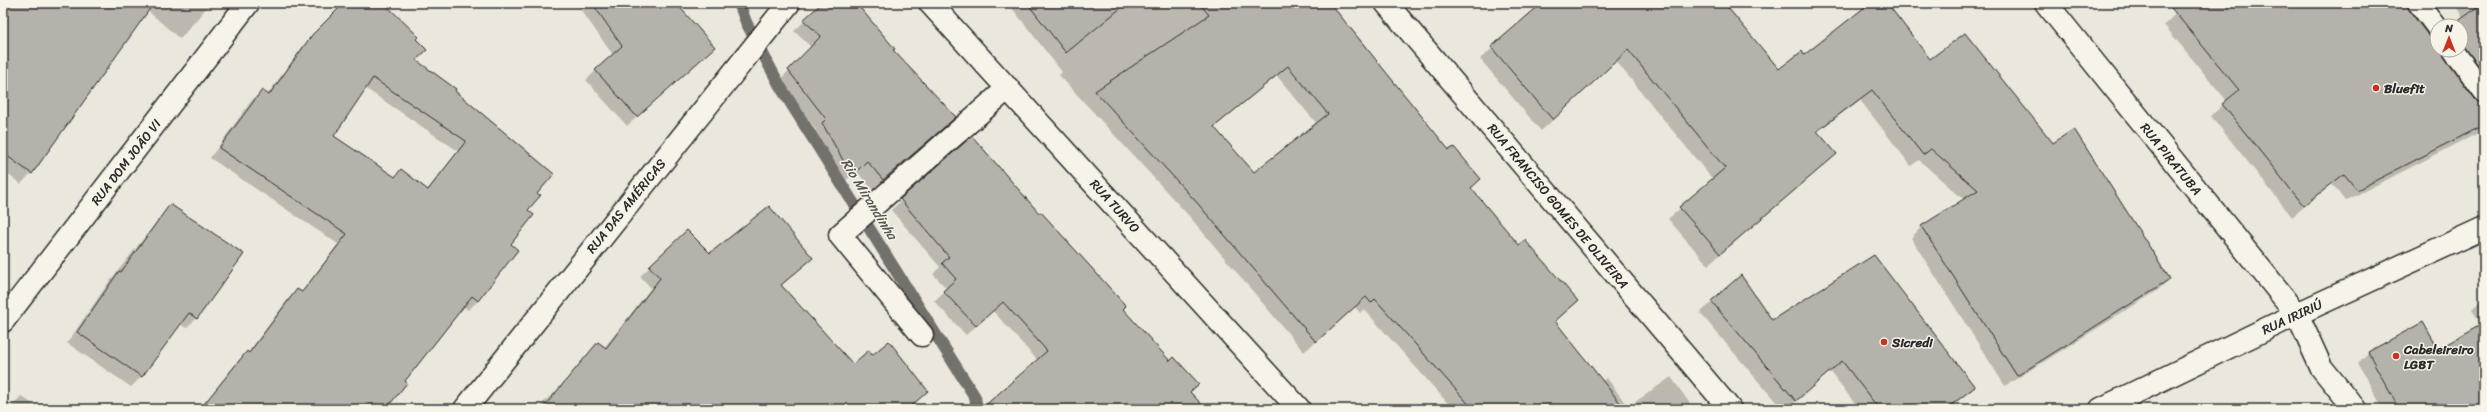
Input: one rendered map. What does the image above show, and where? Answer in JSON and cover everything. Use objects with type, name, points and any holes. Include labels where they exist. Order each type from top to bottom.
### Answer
[{"type":"street","name":"RUA DOM JOÃO VI","points":[[3,321],[248,3]]},
{"type":"street","name":"RUA DAS AMÉRICAS","points":[[464,409],[789,3]]},
{"type":"street","name":"RUA TURVO","points":[[930,3],[1299,409]]},
{"type":"street","name":"RUA FRANCISO GOMES DE OLIVEIRA","points":[[1386,3],[1730,409]]},
{"type":"street","name":"RUA PIRATUBA","points":[[2046,3],[2297,314],[2322,367],[2355,409]]},
{"type":"street","points":[[922,335],[840,235],[1008,88]]},
{"type":"street","name":"RUA IRIRIÚ","points":[[2101,409],[2297,314],[2484,228]]},
{"type":"lane","points":[[2418,3],[2429,18]]},
{"type":"lane","points":[[2459,58],[2484,92]]},
{"type":"building","points":[[3,3],[154,3],[32,174],[3,153]]},
{"type":"building","points":[[344,3],[384,3],[419,37],[416,39],[427,50],[416,60],[456,89],[455,91],[554,174],[537,194],[541,195],[528,210],[534,215],[511,244],[518,250],[478,301],[472,296],[405,381],[407,383],[386,409],[200,409],[247,351],[249,353],[297,289],[302,292],[347,234],[219,148],[262,90],[269,95],[312,35]],"holes":[[[373,78],[466,141],[428,190],[401,169],[395,177],[334,136]]]},
{"type":"building","points":[[592,3],[676,3],[715,47],[637,117],[595,70],[622,46]]},
{"type":"building","points":[[822,3],[856,3],[895,49],[893,50],[956,117],[883,180],[867,161],[852,176],[822,123],[826,119],[788,70],[821,36],[803,20]]},
{"type":"building","points":[[1027,3],[1127,3],[1066,53]]},
{"type":"building","points":[[1199,3],[1330,3],[1449,150],[1454,147],[1481,179],[1471,188],[1519,245],[1525,240],[1578,301],[1555,321],[1625,409],[1473,409],[1375,299],[1371,303],[1366,297],[1316,342],[1199,205],[1095,91],[1209,15]],"holes":[[[1288,66],[1328,114],[1254,172],[1214,127]]]},
{"type":"building","points":[[1542,3],[1724,3],[1779,69],[1802,51],[1804,55],[1870,3],[1887,3],[1930,59],[1965,33],[2053,143],[2074,129],[2170,279],[2017,376],[1921,226],[1978,190],[1931,149],[1923,155],[1872,90],[1817,131],[1837,154],[1720,254],[1679,207],[1725,168],[1628,50],[1553,120],[1491,47]]},
{"type":"building","points":[[2167,3],[2407,3],[2409,10],[2429,35],[2429,58],[2445,58],[2475,99],[2484,103],[2484,125],[2357,190],[2344,174],[2304,206],[2222,104],[2239,90]]},
{"type":"building","points":[[2484,3],[2484,73],[2469,53],[2469,18],[2462,18]]},
{"type":"building","points":[[972,136],[1039,213],[1041,212],[1126,306],[1123,309],[1170,361],[1174,357],[1199,384],[1190,392],[1206,409],[981,409],[1047,351],[1003,302],[976,326],[943,291],[956,279],[942,263],[949,257],[900,199]]},
{"type":"building","points":[[170,204],[244,254],[197,319],[189,313],[142,377],[77,332],[119,271],[121,272]]},
{"type":"building","points":[[769,206],[813,258],[781,285],[853,364],[869,350],[872,355],[889,341],[928,391],[908,409],[542,409],[598,342],[606,348],[660,278],[649,266],[687,230],[710,253]]},
{"type":"building","name":"Sicredi","points":[[1874,255],[1975,387],[1946,409],[1879,409],[1842,361],[1796,401],[1711,301],[1741,275],[1772,320]]},
{"type":"building","points":[[2423,322],[2438,349],[2484,323],[2484,409],[2399,409],[2368,352]]},
{"type":"waterway","name":"Rio Mirandinha","points":[[739,3],[746,22],[780,86],[975,397],[977,409]]},
{"type":"place","name":"Bluefit","points":[[2376,88]]},
{"type":"place","name":"Sicredi","points":[[1884,342]]},
{"type":"place","name":"Cabeleireiro LGBT","points":[[2396,356]]}]
